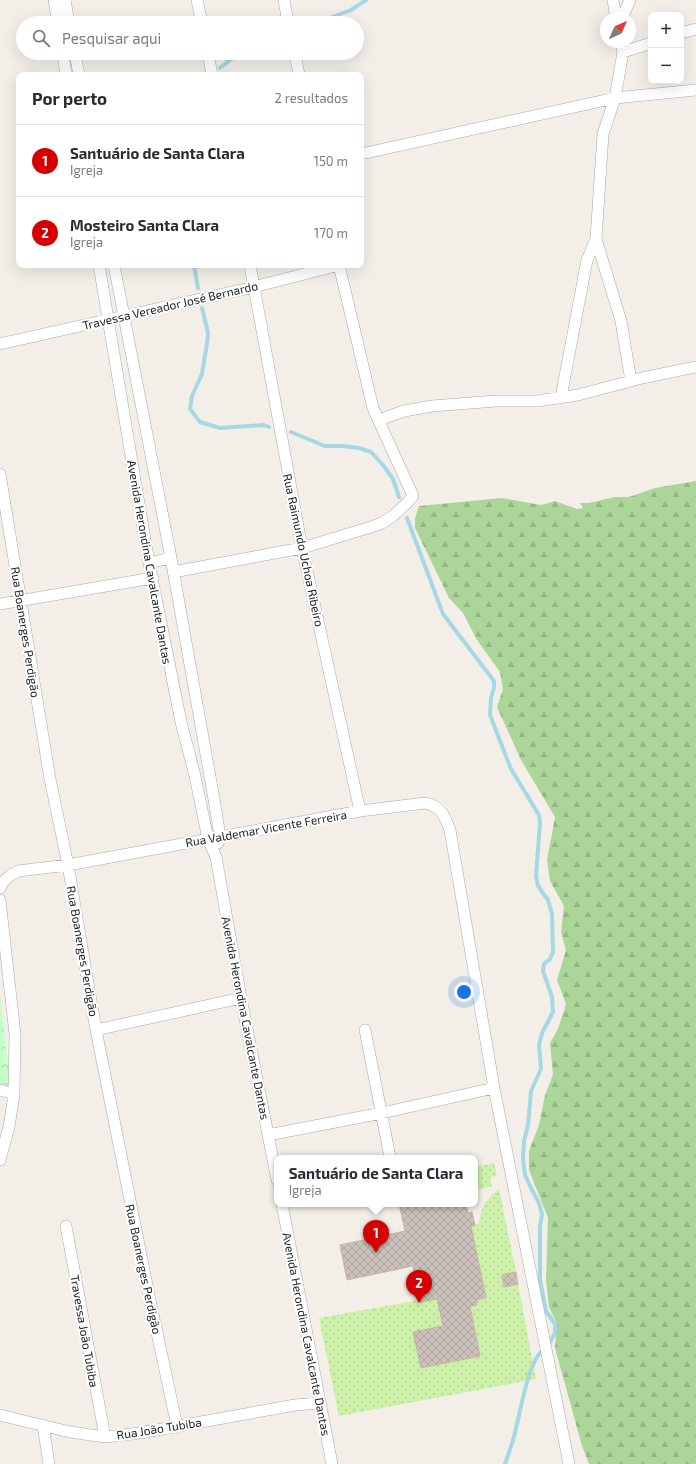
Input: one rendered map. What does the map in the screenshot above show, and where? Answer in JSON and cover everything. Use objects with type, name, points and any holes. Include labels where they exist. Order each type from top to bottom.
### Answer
[{"type":"street","points":[[54,0],[57,16]]},
{"type":"street","points":[[65,0],[68,16]]},
{"type":"street","points":[[197,0],[200,16]]},
{"type":"street","points":[[284,0],[287,16]]},
{"type":"street","points":[[613,0],[615,12]]},
{"type":"street","points":[[625,12],[630,0]]},
{"type":"street","points":[[684,32],[696,28]]},
{"type":"street","points":[[636,45],[648,43]]},
{"type":"street","points":[[561,397],[587,260],[596,239],[603,134],[616,98],[622,48]]},
{"type":"street","points":[[64,60],[66,72]]},
{"type":"street","points":[[76,60],[78,72]]},
{"type":"street","points":[[209,60],[211,70]]},
{"type":"street","points":[[296,60],[298,72]]},
{"type":"street","points":[[364,153],[616,98],[696,90]]},
{"type":"street","points":[[596,239],[621,321],[631,381]]},
{"type":"street","name":"Avenida Herondina Cavalcante Dantas","points":[[100,268],[149,564],[181,722],[208,839],[216,857],[241,998],[274,1165]]},
{"type":"street","name":"Avenida Herondina Cavalcante Dantas","points":[[115,268],[171,558],[214,799],[220,836],[216,857]]},
{"type":"street","name":"Rua Raimundo Uchoa Ribeiro","points":[[251,268],[302,548],[360,811]]},
{"type":"street","name":"Travessa Vereador José Bernardo","points":[[0,344],[254,287],[327,268]]},
{"type":"street","points":[[173,572],[302,548],[382,523],[401,510],[413,496],[373,408],[340,268]]},
{"type":"street","points":[[379,420],[404,411],[432,406],[496,401],[537,401],[578,395],[631,381],[696,367]]},
{"type":"street","name":"Rua Boanerges Perdigão","points":[[0,474],[50,779],[68,865],[96,1030],[150,1300],[177,1426]]},
{"type":"street","points":[[149,564],[171,558]]},
{"type":"street","points":[[0,604],[21,602],[153,578]]},
{"type":"street","name":"Rua Valdemar Vicente Ferreira","points":[[0,888],[4,880],[18,871],[68,865],[360,811],[425,803],[432,805],[443,813],[450,830],[494,1088],[569,1464]]},
{"type":"street","points":[[0,900],[15,1034],[14,1094],[9,1127],[0,1160]]},
{"type":"street","points":[[96,1030],[241,998]]},
{"type":"street","points":[[365,1030],[390,1155]]},
{"type":"street","points":[[268,1135],[382,1113],[494,1088]]},
{"type":"street","points":[[0,1090],[14,1094]]},
{"type":"street","name":"Avenida Herondina Cavalcante Dantas","points":[[283,1207],[332,1464]]},
{"type":"street","name":"Travessa João Tubiba","points":[[66,1226],[105,1437]]},
{"type":"street","name":"Rua João Tubiba","points":[[0,1415],[70,1432],[105,1437],[140,1433],[295,1405],[320,1403]]},
{"type":"street","points":[[43,1425],[49,1464]]},
{"type":"green space","points":[[696,481],[696,1464],[589,1464],[582,1446],[555,1348],[557,1324],[549,1307],[546,1280],[548,1218],[529,1170],[529,1151],[539,1125],[545,1095],[553,1075],[550,1043],[558,1029],[566,1004],[557,980],[566,950],[561,932],[564,906],[550,881],[547,860],[555,817],[521,760],[497,707],[503,689],[500,672],[477,640],[463,613],[449,598],[415,528],[415,518],[419,506],[502,498],[541,505],[555,501],[577,509],[583,508],[580,503],[589,503],[615,497],[629,497],[655,488]]},
{"type":"green space","points":[[0,994],[10,1084],[7,1088],[0,1087]]},
{"type":"green space","points":[[494,1163],[497,1176],[490,1177],[492,1186],[478,1190],[478,1166]]},
{"type":"green space","points":[[499,1189],[516,1272],[502,1275],[504,1286],[518,1284],[536,1379],[339,1416],[319,1318],[444,1297],[447,1311],[440,1313],[443,1326],[413,1332],[421,1368],[480,1356],[470,1306],[477,1305],[471,1226],[479,1223],[485,1204]]},
{"type":"building","points":[[400,1207],[467,1207],[468,1213],[472,1212],[475,1225],[471,1226],[486,1298],[476,1300],[477,1305],[470,1306],[480,1356],[421,1368],[413,1332],[443,1326],[437,1299],[420,1302],[413,1266],[347,1280],[340,1245],[405,1231]]},
{"type":"building","points":[[516,1272],[518,1284],[504,1287],[502,1275]]},
{"type":"waterway","points":[[335,16],[351,10],[366,0]]},
{"type":"waterway","points":[[220,68],[230,60]]},
{"type":"waterway","points":[[195,268],[198,288]]},
{"type":"waterway","points":[[202,308],[208,333],[207,343],[202,374],[192,396],[190,409],[200,422],[220,428],[264,425],[269,427]]},
{"type":"waterway","points":[[291,432],[325,446],[359,448],[371,452],[393,479],[399,497]]},
{"type":"waterway","points":[[407,518],[443,614],[494,681],[490,715],[511,769],[539,815],[540,823],[536,876],[538,886],[548,900],[552,914],[553,952],[550,959],[544,964],[543,971],[552,997],[553,1012],[542,1033],[539,1045],[541,1069],[531,1091],[523,1158],[525,1175],[539,1203],[542,1214],[540,1226],[540,1280],[546,1311],[555,1324],[555,1333],[549,1344]]},
{"type":"waterway","points":[[505,1464],[514,1437],[529,1376],[537,1357],[542,1351]]},
{"type":"place","name":"Santuário de Santa Clara","points":[[376,1253]]},
{"type":"place","name":"Mosteiro Santa Clara","points":[[419,1303]]}]
